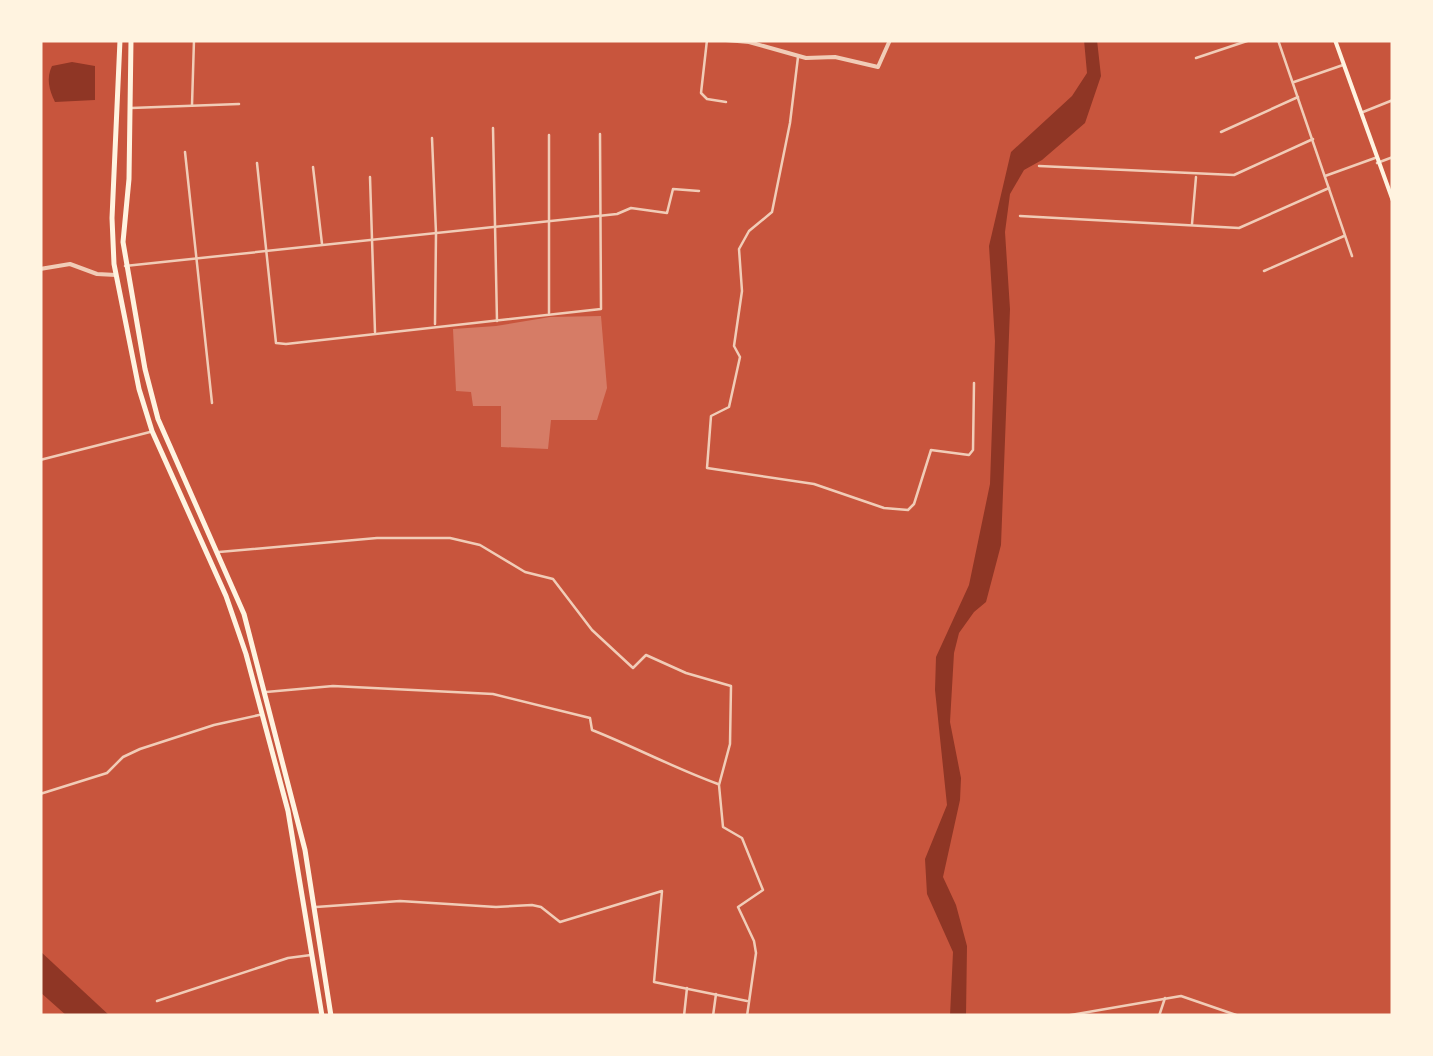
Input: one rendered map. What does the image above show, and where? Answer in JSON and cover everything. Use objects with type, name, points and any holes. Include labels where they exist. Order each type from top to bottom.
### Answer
[{"type":"highway","points":[[120,40],[112,218],[116,274],[152,431],[226,596],[246,654],[288,812],[322,1016]]},
{"type":"highway","points":[[131,40],[124,266],[158,419],[244,614],[266,692],[301,832],[331,1016]]},
{"type":"main road","points":[[1335,40],[1393,201]]},
{"type":"street","points":[[192,106],[194,40]]},
{"type":"street","points":[[707,40],[701,93],[706,98],[726,102]]},
{"type":"street","points":[[728,40],[798,56],[878,67],[890,40]]},
{"type":"street","points":[[1196,58],[1250,40]]},
{"type":"street","points":[[1278,40],[1352,256]]},
{"type":"street","points":[[798,56],[772,212],[749,231],[739,250],[742,290],[734,346],[740,357],[730,407],[717,411],[709,421],[707,468],[814,484],[884,508],[908,510],[914,504],[931,450],[970,455],[973,450],[974,383]]},
{"type":"street","points":[[1294,82],[1344,65]]},
{"type":"street","points":[[1221,132],[1300,97]]},
{"type":"street","points":[[1361,113],[1393,100]]},
{"type":"street","points":[[130,108],[239,104]]},
{"type":"street","points":[[493,128],[497,323]]},
{"type":"street","points":[[257,163],[276,344],[601,310],[600,134]]},
{"type":"street","points":[[549,135],[549,314]]},
{"type":"street","points":[[432,138],[435,325]]},
{"type":"street","points":[[1038,166],[1234,176],[1313,140]]},
{"type":"street","points":[[185,152],[212,402]]},
{"type":"street","points":[[1325,176],[1393,157]]},
{"type":"street","points":[[314,166],[322,246]]},
{"type":"street","points":[[1192,225],[1196,174]]},
{"type":"street","points":[[370,177],[375,333]]},
{"type":"street","points":[[1020,216],[1240,228],[1329,188]]},
{"type":"street","points":[[124,266],[617,214],[631,208],[667,213],[673,190],[698,191]]},
{"type":"street","points":[[1264,271],[1345,236]]},
{"type":"street","points":[[40,269],[70,264],[97,274],[116,274]]},
{"type":"street","points":[[40,460],[152,431]]},
{"type":"street","points":[[219,552],[377,538],[450,538],[480,544],[525,572],[553,579],[592,630],[633,668],[646,654],[686,673],[731,686],[730,744],[719,784],[723,827],[742,838],[762,890],[738,907],[756,953],[747,1016]]},
{"type":"street","points":[[266,692],[333,686],[493,694],[590,718],[592,730],[668,766],[719,784]]},
{"type":"street","points":[[40,794],[107,773],[123,757],[140,750],[260,714]]},
{"type":"street","points":[[316,907],[400,901],[496,907],[532,905],[560,922],[662,892],[654,982],[748,1001]]},
{"type":"street","points":[[157,1001],[288,958],[313,954]]},
{"type":"street","points":[[684,1016],[686,988]]},
{"type":"street","points":[[713,1016],[716,994]]},
{"type":"street","points":[[1160,1016],[1165,997]]},
{"type":"street","points":[[1065,1016],[1165,997],[1196,1000],[1239,1016]]},
{"type":"shaded area","points":[[1084,40],[1097,40],[1101,76],[1085,123],[1042,160],[1024,170],[1010,194],[1005,232],[1010,309],[1001,545],[986,602],[959,633],[954,653],[950,722],[961,778],[960,800],[943,877],[956,905],[967,946],[966,1016],[950,1016],[953,952],[927,894],[925,859],[947,805],[935,690],[936,657],[969,585],[990,484],[995,341],[989,246],[1011,152],[1072,96],[1087,73]]},
{"type":"shaded area","points":[[72,62],[95,66],[95,100],[55,102],[49,84],[52,66]]},
{"type":"shaded area","points":[[40,951],[110,1016],[67,1016],[40,992]]},
{"type":"building","points":[[601,316],[607,388],[597,420],[551,420],[548,449],[501,447],[501,406],[473,406],[471,392],[456,391],[453,329],[550,317]]}]
